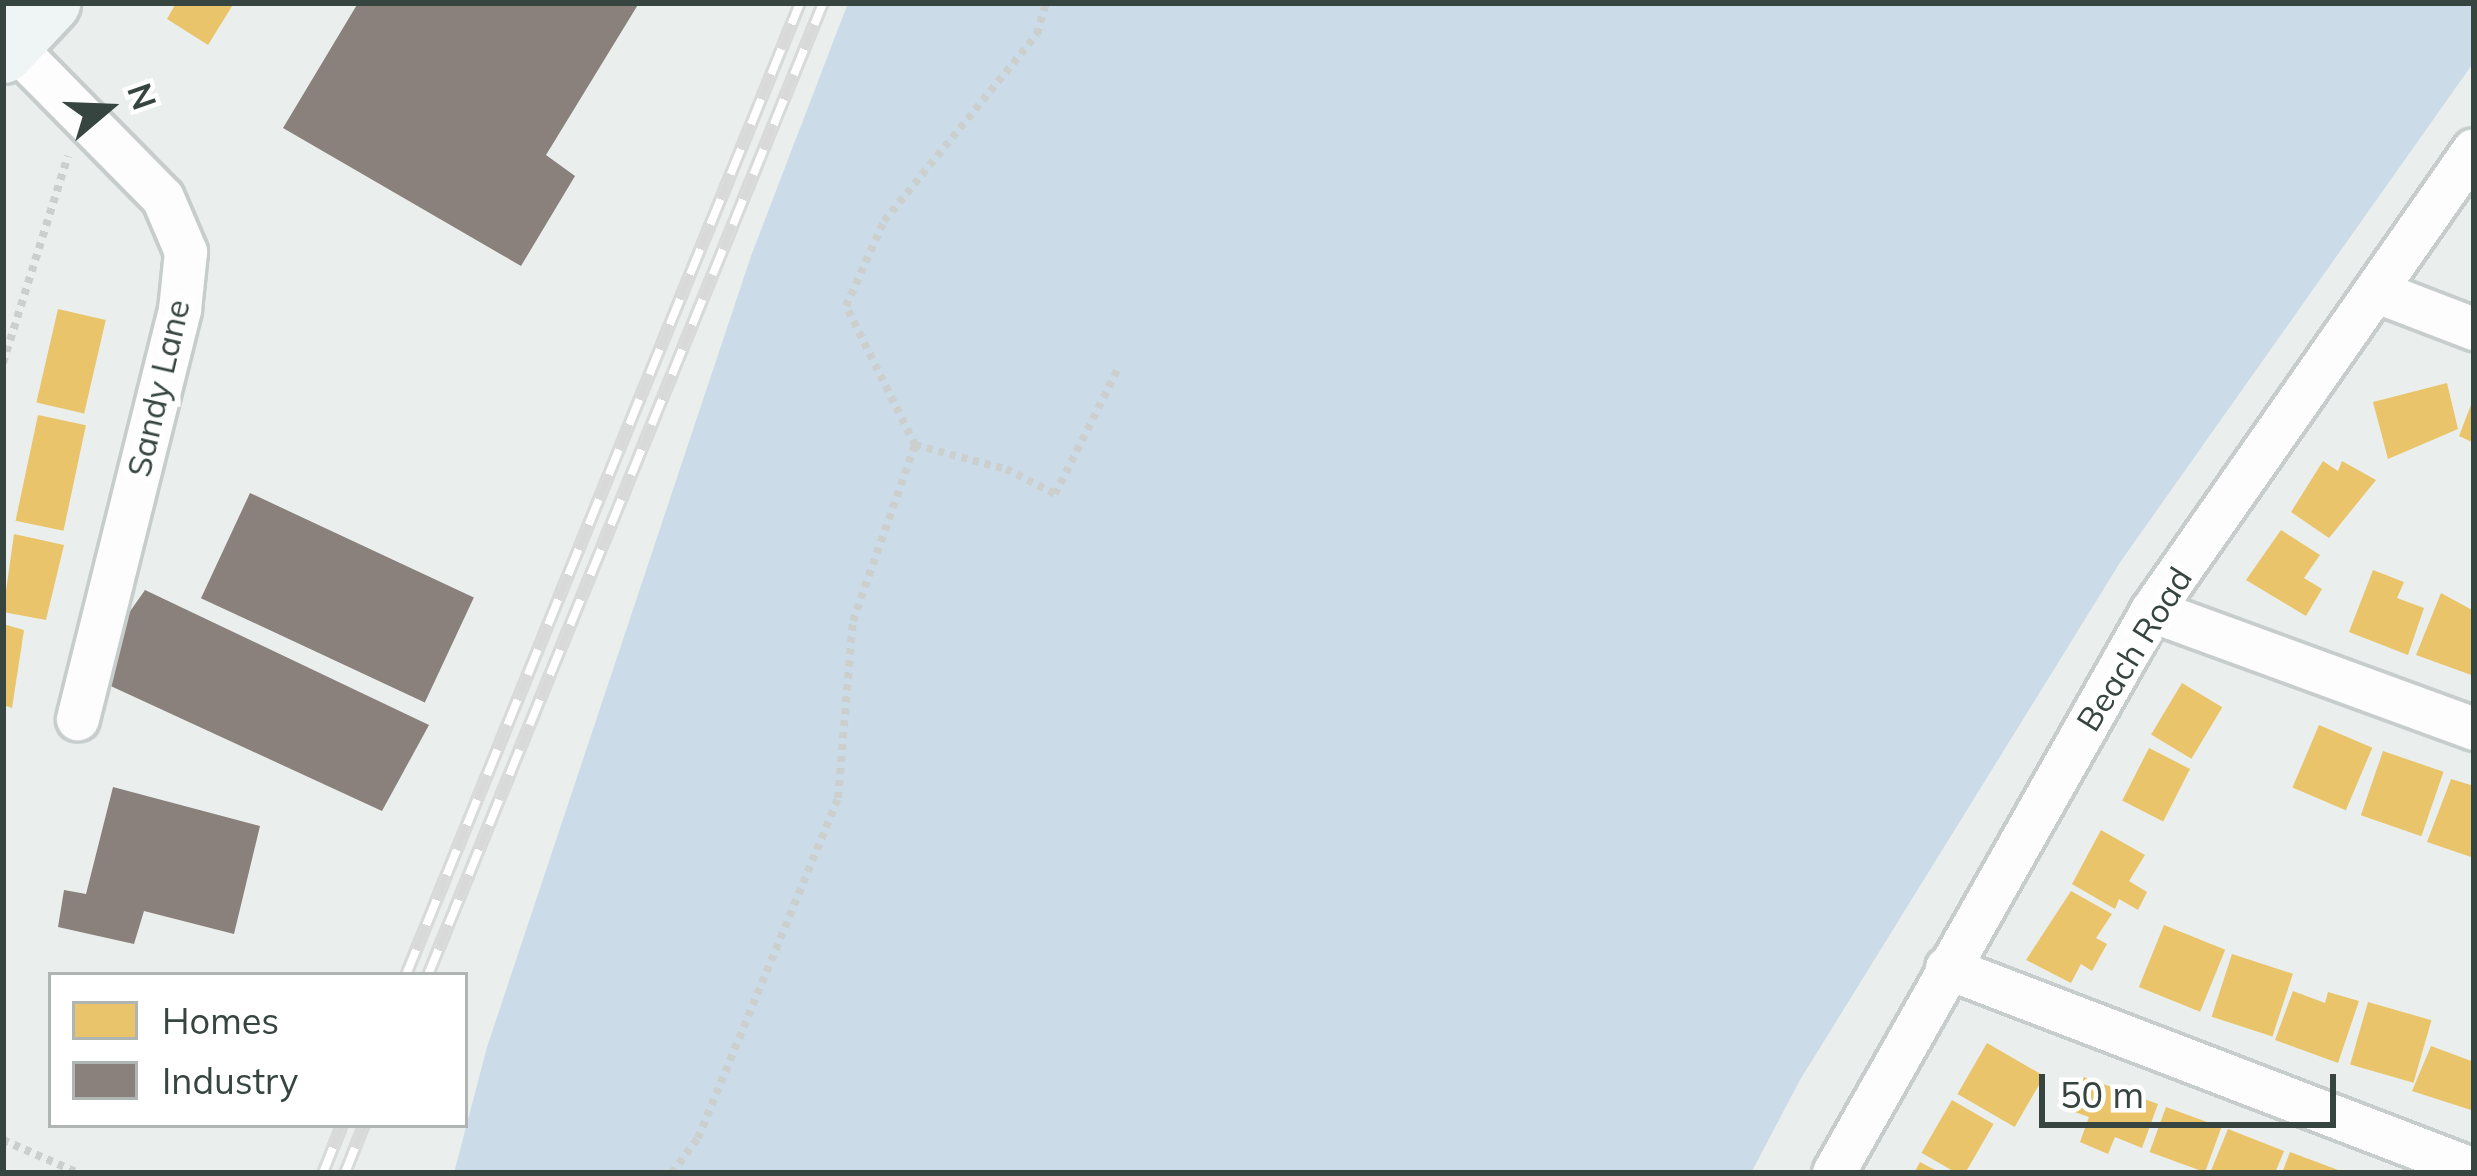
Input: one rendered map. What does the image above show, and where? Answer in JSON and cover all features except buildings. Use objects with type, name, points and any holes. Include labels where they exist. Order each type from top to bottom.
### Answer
[{"type":"street","name":"Sandy Lane","points":[[22,34],[92,128],[163,198],[186,252],[180,310],[78,719]]},
{"type":"street","name":"Beach Road","points":[[1834,1173],[2152,611],[2380,293],[2474,150]]},
{"type":"street","points":[[2380,293],[2474,328]]},
{"type":"street","points":[[2152,611],[2474,729]]},
{"type":"street","points":[[1947,968],[2474,1170]]},
{"type":"path","points":[[672,1173],[698,1138],[838,798],[853,621],[915,445],[846,306],[884,221],[1037,34],[1046,3]]},
{"type":"path","points":[[3,363],[57,179],[92,128]]},
{"type":"path","points":[[915,445],[1006,469],[1054,494],[1118,369]]},
{"type":"path","points":[[3,1140],[78,1173]]},
{"type":"shaded area","points":[[848,3],[2474,3],[2474,62],[2121,561],[1800,1080],[1751,1173],[454,1173],[487,1047],[751,256]]},
{"type":"railway","points":[[407,972],[800,3]]},
{"type":"railway","points":[[429,972],[823,3]]},
{"type":"railway","points":[[323,1173],[341,1128]]},
{"type":"railway","points":[[345,1173],[363,1128]]}]
